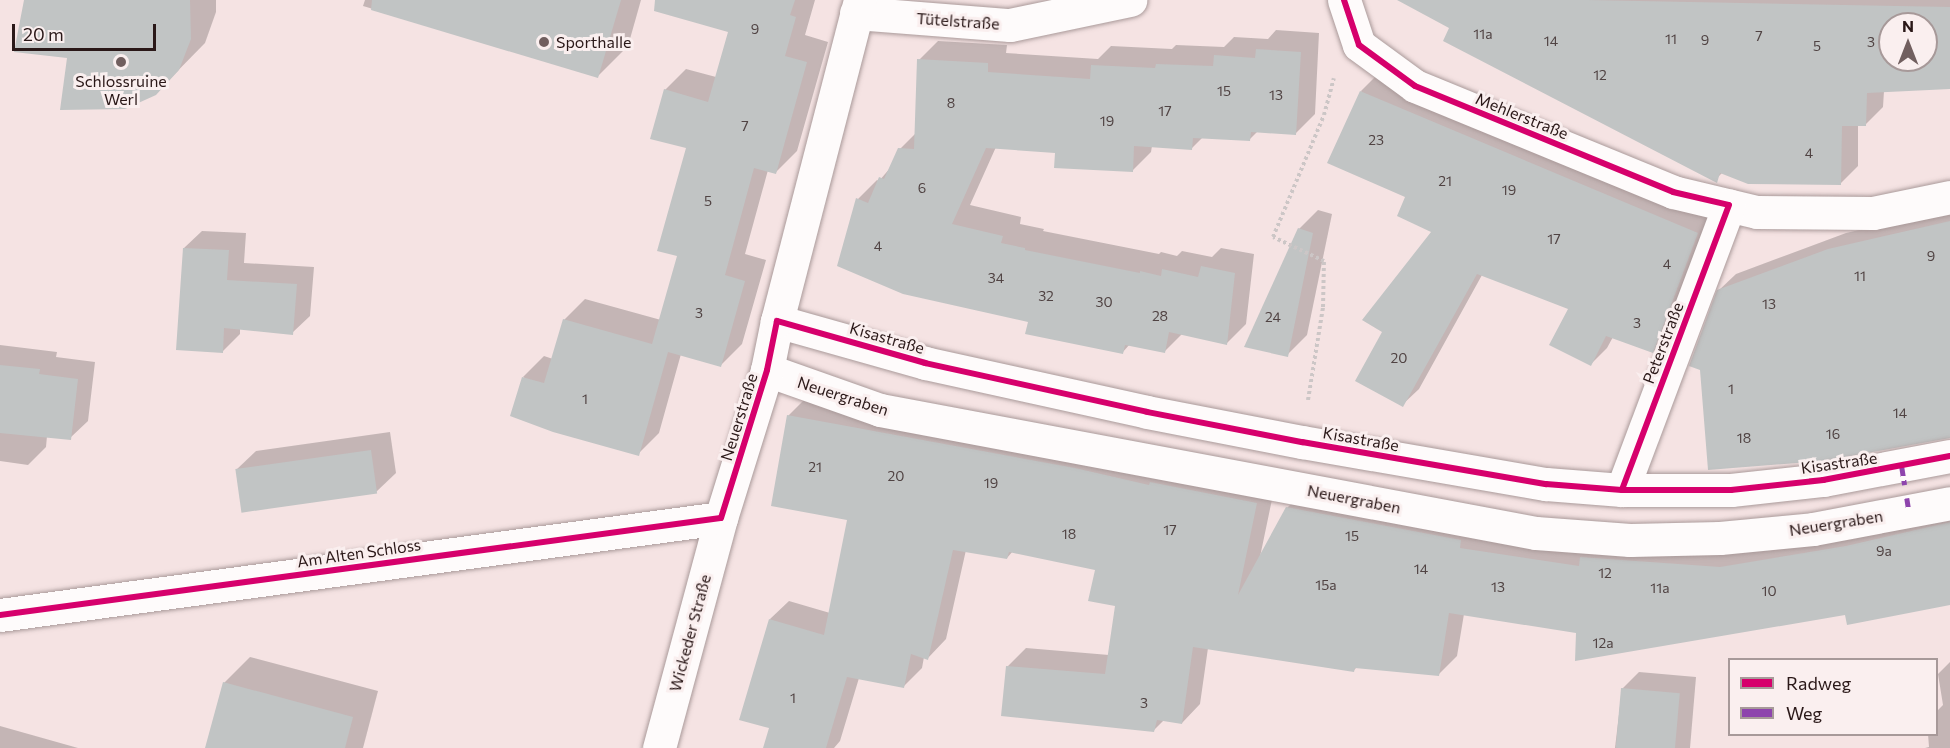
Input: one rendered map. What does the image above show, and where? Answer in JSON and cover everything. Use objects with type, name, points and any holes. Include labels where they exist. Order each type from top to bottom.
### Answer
[{"type":"street","name":"Tütelstraße","points":[[858,6],[1010,25],[1130,0]]},
{"type":"street","name":"Neuerstraße","points":[[722,518],[767,370],[777,321],[858,6]]},
{"type":"street","name":"Mehlerstraße","points":[[1347,9],[1359,45],[1415,87],[1673,192],[1757,212],[1873,213],[1950,197]]},
{"type":"street","name":"Peterstraße","points":[[1622,490],[1729,205]]},
{"type":"street","name":"Kisastraße","points":[[777,321],[925,363],[1302,442],[1546,484],[1622,490],[1731,490],[1823,480],[1950,456]]},
{"type":"street","name":"Neuergraben","points":[[767,370],[880,410],[1536,533],[1630,540],[1720,538],[1813,529],[1950,503]]},
{"type":"street","name":"Am Alten Schloss","points":[[0,615],[722,518]]},
{"type":"street","name":"Wickeder Straße","points":[[659,748],[722,518]]},
{"type":"building","name":"Schlossruine Werl","points":[[24,0],[190,0],[191,39],[179,70],[156,95],[125,109],[60,110],[67,58],[14,52]]},
{"type":"building","name":"Sporthalle","points":[[372,0],[621,0],[598,78],[371,10]]},
{"type":"building","points":[[655,0],[795,0],[790,15],[796,17],[785,56],[807,62],[776,174],[754,168],[725,275],[745,281],[721,367],[668,352],[639,456],[553,432],[510,416],[522,377],[544,383],[563,319],[652,344],[677,256],[657,251],[686,148],[650,139],[664,89],[708,102],[728,32],[654,11]]},
{"type":"building","points":[[1397,0],[1587,0],[1950,7],[1950,89],[1867,93],[1866,126],[1842,126],[1841,185],[1748,184],[1720,173],[1717,183],[1443,41],[1449,28]]},
{"type":"building","points":[[1256,49],[1301,52],[1296,135],[1251,132],[1250,141],[1193,138],[1192,150],[1134,146],[1133,172],[1054,168],[1055,153],[986,148],[952,224],[1003,236],[1001,243],[1025,248],[1025,250],[1140,273],[1140,271],[1161,276],[1162,269],[1198,277],[1201,266],[1235,273],[1227,345],[1169,332],[1165,353],[1125,345],[1123,354],[1025,334],[1028,322],[903,294],[837,266],[856,198],[868,203],[879,177],[884,179],[898,148],[914,149],[917,59],[988,63],[988,72],[1090,79],[1091,65],[1155,68],[1156,64],[1213,66],[1214,55],[1255,58]]},
{"type":"building","points":[[1360,91],[1698,233],[1653,353],[1606,336],[1591,366],[1549,345],[1568,309],[1477,274],[1403,407],[1355,381],[1382,332],[1362,320],[1431,232],[1397,216],[1405,197],[1327,163]]},
{"type":"building","points":[[1950,221],[1950,438],[1823,461],[1708,470],[1700,370],[1689,366],[1717,290],[1828,249]]},
{"type":"building","points":[[1298,228],[1313,233],[1288,357],[1244,347]]},
{"type":"building","points":[[183,248],[229,250],[227,280],[297,284],[293,335],[224,328],[223,353],[176,350]]},
{"type":"building","points":[[0,365],[40,369],[39,374],[78,379],[71,440],[0,433]]},
{"type":"building","points":[[787,415],[1075,468],[1149,485],[1150,482],[1257,503],[1238,595],[1286,507],[1461,540],[1460,548],[1579,566],[1580,557],[1720,567],[1846,546],[1950,522],[1950,605],[1847,625],[1845,615],[1575,661],[1576,633],[1449,613],[1439,676],[1355,668],[1354,672],[1193,647],[1182,724],[1157,720],[1154,732],[1001,716],[1006,666],[1105,674],[1115,606],[1088,601],[1095,570],[1009,552],[1007,559],[953,550],[928,660],[911,654],[904,688],[847,677],[826,748],[763,748],[769,728],[739,720],[769,619],[824,635],[847,520],[771,506]]},
{"type":"building","points":[[371,450],[377,494],[241,513],[235,469]]},
{"type":"building","points":[[223,682],[353,717],[345,748],[205,748]]},
{"type":"building","points":[[1621,688],[1680,693],[1675,748],[1616,748]]},
{"type":"marked path","points":[[1902,467],[1905,485]]},
{"type":"marked path","points":[[1907,498],[1909,511]]},
{"type":"cycle path","points":[[1344,0],[1359,45],[1415,86],[1673,192],[1729,205],[1622,490]]},
{"type":"cycle path","points":[[0,615],[721,518],[767,370],[777,321],[925,363],[1147,412],[1302,442],[1546,484],[1622,490],[1731,490],[1823,480],[1950,456]]},
{"type":"place","name":"Sporthalle","points":[[544,42]]},
{"type":"place","name":"Schlossruine Werl","points":[[121,62]]}]
